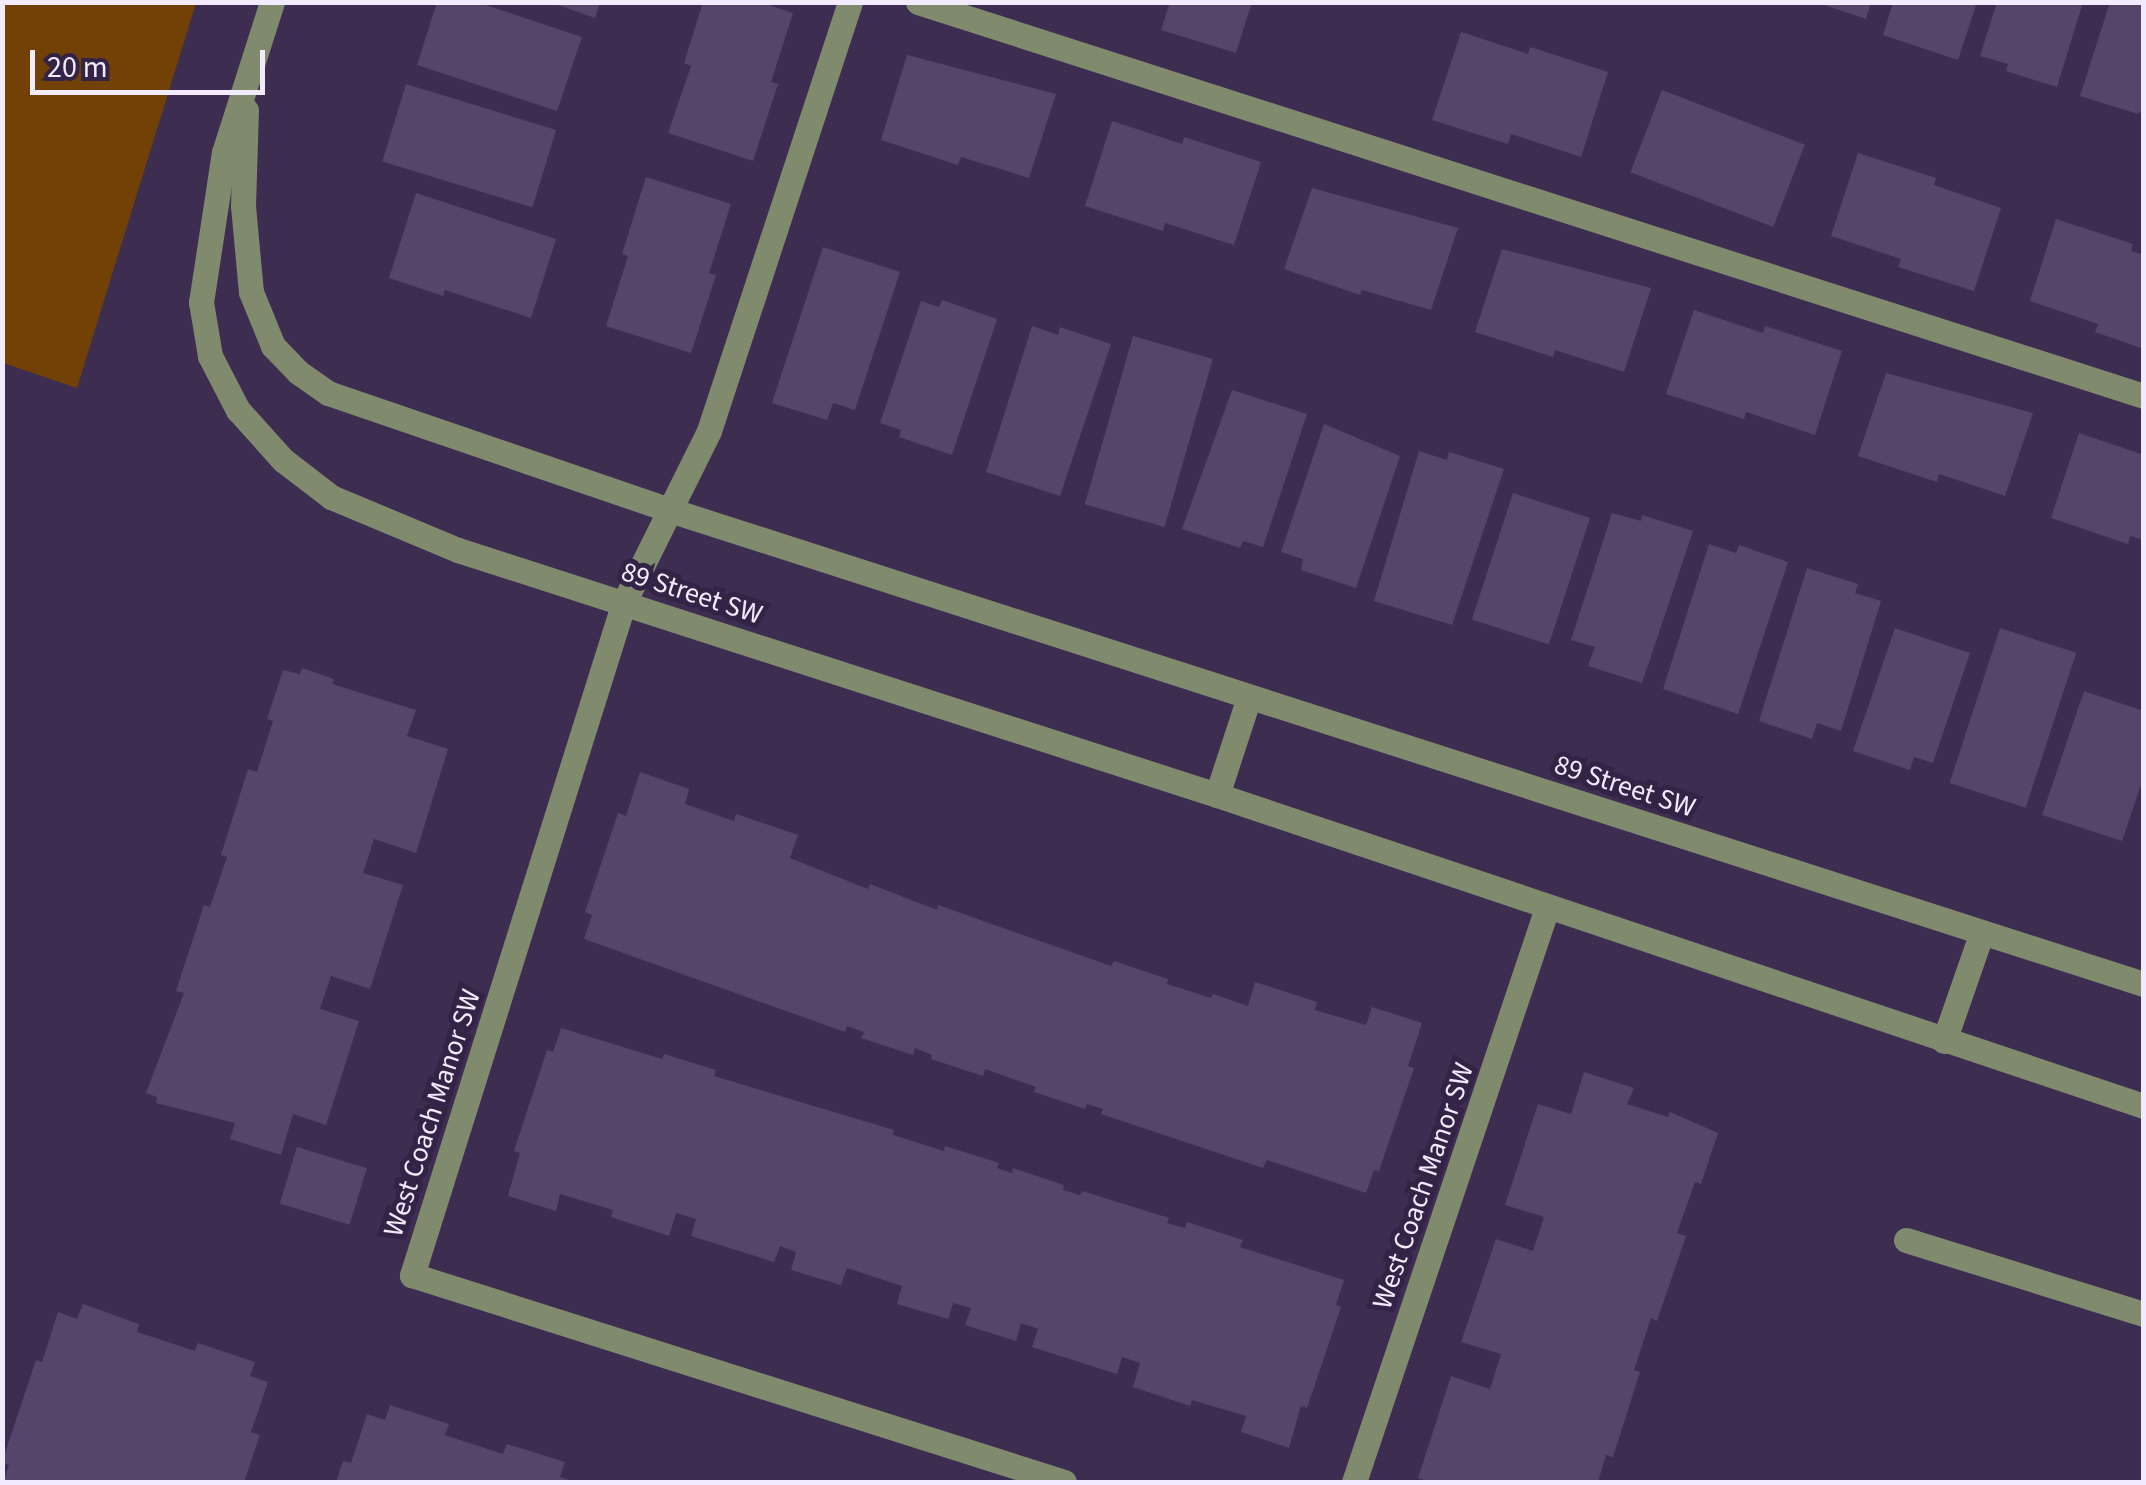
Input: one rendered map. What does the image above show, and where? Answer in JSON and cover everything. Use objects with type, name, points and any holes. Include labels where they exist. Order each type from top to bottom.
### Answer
[{"type":"street","name":"89 Street SW","points":[[272,2],[224,152],[201,302],[210,356],[238,410],[283,460],[331,497],[458,550],[1217,795],[2144,1106]]},
{"type":"street","points":[[624,602],[710,432],[850,2]]},
{"type":"street","points":[[918,2],[2144,396]]},
{"type":"street","name":"89 Street SW","points":[[247,76],[244,206],[251,292],[273,346],[298,372],[328,393],[406,423],[672,511],[2144,984]]},
{"type":"street","name":"West Coach Manor SW","points":[[624,602],[412,1275],[1064,1482]]},
{"type":"street","points":[[1217,795],[1249,697]]},
{"type":"street","name":"West Coach Manor SW","points":[[1354,1482],[1547,908]]},
{"type":"street","points":[[1944,1041],[1982,932]]},
{"type":"street","points":[[1906,1240],[2144,1314]]},
{"type":"shaded area","points":[[3,2],[196,3],[77,388],[3,363]]},
{"type":"building","points":[[437,2],[477,2],[582,37],[557,111],[417,65]]},
{"type":"building","points":[[550,2],[600,2],[595,18]]},
{"type":"building","points":[[703,2],[760,2],[793,13],[771,82],[778,84],[753,161],[668,133],[691,66],[684,63]]},
{"type":"building","points":[[1170,2],[1252,2],[1236,53],[1161,30]]},
{"type":"building","points":[[1815,2],[1871,2],[1866,19]]},
{"type":"building","points":[[1893,2],[1977,2],[1958,60],[1883,35]]},
{"type":"building","points":[[1997,2],[2083,2],[2057,87],[2006,71],[2008,64],[1980,56]]},
{"type":"building","points":[[2110,2],[2144,2],[2144,109],[2138,114],[2080,96]]},
{"type":"building","points":[[1461,32],[1528,54],[1530,47],[1608,72],[1581,157],[1511,134],[1508,144],[1432,120]]},
{"type":"building","points":[[907,55],[1056,94],[1029,178],[961,157],[958,165],[881,140]]},
{"type":"building","points":[[406,84],[556,130],[532,207],[382,161]]},
{"type":"building","points":[[1662,90],[1805,145],[1773,227],[1630,172]]},
{"type":"building","points":[[1112,121],[1182,144],[1184,137],[1261,162],[1234,245],[1165,223],[1163,231],[1085,206]]},
{"type":"building","points":[[1858,153],[1936,178],[1934,185],[2001,208],[1974,291],[1898,267],[1901,259],[1831,236]]},
{"type":"building","points":[[646,177],[731,204],[709,273],[716,275],[691,353],[606,326],[628,256],[622,254]]},
{"type":"building","points":[[1312,188],[1458,228],[1431,310],[1362,290],[1360,295],[1284,269]]},
{"type":"building","points":[[416,193],[556,239],[531,318],[445,290],[443,296],[389,278]]},
{"type":"building","points":[[2056,219],[2133,244],[2131,251],[2144,255],[2144,349],[2095,332],[2098,324],[2030,301]]},
{"type":"building","points":[[823,247],[900,272],[855,410],[833,403],[827,420],[772,403]]},
{"type":"building","points":[[1502,249],[1651,288],[1624,372],[1555,350],[1553,357],[1475,332]]},
{"type":"building","points":[[942,300],[997,319],[952,455],[899,437],[901,430],[880,423],[921,301],[939,307]]},
{"type":"building","points":[[1694,310],[1763,333],[1765,326],[1842,351],[1815,435],[1746,412],[1744,419],[1666,394]]},
{"type":"building","points":[[1032,326],[1058,335],[1060,327],[1111,344],[1060,496],[986,472]]},
{"type":"building","points":[[1133,336],[1213,359],[1165,527],[1085,504]]},
{"type":"building","points":[[1886,373],[2033,413],[2005,496],[1939,474],[1937,482],[1858,456]]},
{"type":"building","points":[[1232,390],[1307,414],[1263,547],[1243,541],[1240,548],[1182,529]]},
{"type":"building","points":[[1324,424],[1400,456],[1356,588],[1301,570],[1303,559],[1281,552]]},
{"type":"building","points":[[2079,433],[2144,455],[2144,540],[2130,536],[2128,544],[2051,518]]},
{"type":"building","points":[[1419,451],[1447,460],[1449,452],[1504,469],[1452,625],[1374,601]]},
{"type":"building","points":[[1513,493],[1590,518],[1549,645],[1472,619]]},
{"type":"building","points":[[1612,513],[1641,521],[1642,515],[1693,531],[1642,683],[1588,666],[1595,647],[1571,640]]},
{"type":"building","points":[[1709,544],[1736,553],[1739,545],[1788,562],[1738,714],[1663,689]]},
{"type":"building","points":[[1807,568],[1858,584],[1855,593],[1881,601],[1841,731],[1817,723],[1812,739],[1759,721]]},
{"type":"building","points":[[1895,628],[1970,653],[1933,763],[1914,757],[1910,770],[1853,751]]},
{"type":"building","points":[[2000,628],[2076,653],[2026,808],[1950,783]]},
{"type":"building","points":[[302,668],[334,679],[332,684],[416,710],[407,736],[448,749],[416,853],[374,839],[363,873],[403,885],[370,989],[331,976],[320,1009],[359,1021],[326,1125],[293,1114],[281,1155],[230,1139],[235,1123],[156,1103],[157,1097],[146,1093],[184,993],[176,991],[204,905],[210,907],[227,857],[221,855],[248,769],[257,772],[273,721],[267,719],[283,670],[300,674]]},
{"type":"building","points":[[2084,691],[2144,711],[2144,776],[2122,841],[2042,815]]},
{"type":"building","points":[[640,772],[689,789],[685,804],[734,821],[736,814],[798,835],[790,858],[868,889],[870,884],[937,910],[938,905],[1111,966],[1114,961],[1168,979],[1167,984],[1211,998],[1213,994],[1248,1006],[1255,982],[1317,1002],[1315,1010],[1366,1025],[1372,1007],[1422,1023],[1408,1066],[1414,1068],[1379,1171],[1374,1170],[1366,1193],[1267,1160],[1263,1168],[1101,1114],[1103,1109],[1087,1104],[1085,1109],[1034,1092],[1036,1087],[985,1069],[983,1076],[931,1059],[932,1055],[915,1048],[913,1055],[861,1038],[864,1032],[847,1026],[845,1032],[584,939],[592,915],[585,912],[618,813],[626,816]]},
{"type":"building","points":[[561,1028],[662,1059],[664,1054],[716,1070],[714,1076],[894,1130],[893,1135],[944,1151],[945,1146],[999,1163],[997,1168],[1012,1173],[1013,1168],[1064,1185],[1063,1190],[1080,1195],[1082,1191],[1169,1218],[1167,1223],[1185,1228],[1187,1222],[1243,1240],[1240,1247],[1344,1280],[1336,1305],[1341,1307],[1307,1408],[1301,1406],[1289,1448],[1241,1432],[1246,1416],[1192,1400],[1190,1406],[1133,1387],[1140,1363],[1122,1357],[1117,1374],[1032,1347],[1038,1329],[1021,1323],[1016,1341],[965,1325],[971,1308],[953,1303],[948,1319],[897,1304],[902,1286],[847,1268],[841,1285],[791,1270],[796,1252],[780,1246],[774,1262],[691,1236],[696,1219],[676,1213],[669,1236],[611,1217],[613,1210],[560,1194],[556,1211],[508,1196],[520,1153],[514,1151],[547,1050],[553,1052]]},
{"type":"building","points":[[1584,1072],[1634,1088],[1627,1104],[1668,1117],[1670,1112],[1718,1133],[1701,1184],[1695,1182],[1677,1233],[1686,1236],[1657,1321],[1651,1318],[1634,1370],[1640,1372],[1613,1457],[1606,1455],[1598,1482],[1432,1482],[1418,1478],[1451,1376],[1490,1389],[1501,1354],[1461,1342],[1496,1239],[1533,1251],[1544,1217],[1505,1205],[1538,1104],[1571,1114]]},
{"type":"building","points":[[297,1147],[367,1168],[350,1225],[280,1203]]},
{"type":"building","points":[[83,1304],[139,1324],[137,1332],[195,1351],[198,1343],[255,1362],[250,1376],[268,1382],[251,1432],[260,1435],[244,1482],[3,1482],[9,1465],[2,1462],[36,1360],[42,1362],[58,1312],[77,1319]]},
{"type":"building","points":[[390,1405],[449,1424],[445,1435],[503,1454],[507,1444],[565,1462],[560,1477],[575,1482],[336,1482],[343,1461],[351,1463],[367,1414],[385,1420]]}]
